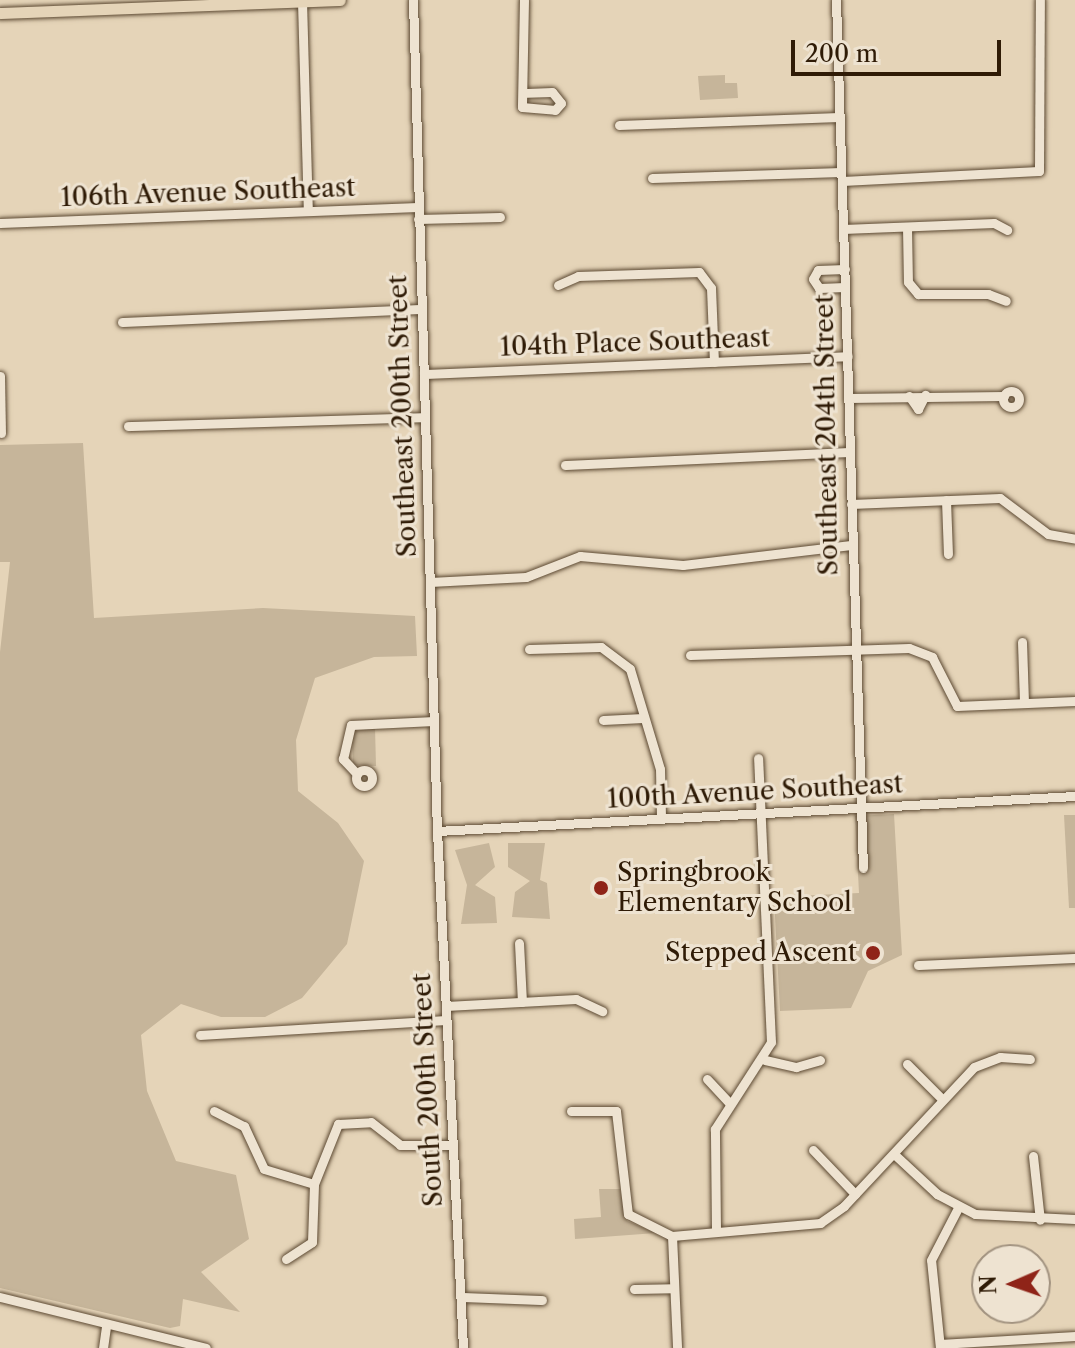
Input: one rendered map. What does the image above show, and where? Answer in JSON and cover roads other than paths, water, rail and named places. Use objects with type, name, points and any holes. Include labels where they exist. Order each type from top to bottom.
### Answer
[{"type":"main road","points":[[0,13],[340,0]]},
{"type":"street","name":"Southeast 200th Street","points":[[413,0],[437,831]]},
{"type":"street","points":[[524,0],[527,93]]},
{"type":"street","name":"Southeast 204th Street","points":[[836,0],[863,868]]},
{"type":"street","points":[[652,178],[1039,171],[1040,0]]},
{"type":"street","points":[[302,1],[308,211]]},
{"type":"street","points":[[619,125],[839,117]]},
{"type":"street","name":"106th Avenue Southeast","points":[[0,223],[418,207]]},
{"type":"street","points":[[418,219],[500,217]]},
{"type":"street","points":[[843,229],[994,223],[1007,230]]},
{"type":"street","points":[[907,227],[914,291],[1006,301]]},
{"type":"street","points":[[845,269],[818,270],[813,279],[819,288],[845,287]]},
{"type":"street","points":[[558,285],[578,276],[705,275],[714,362]]},
{"type":"street","points":[[122,322],[421,309]]},
{"type":"street","name":"104th Place Southeast","points":[[424,374],[848,356]]},
{"type":"street","points":[[0,376],[1,433]]},
{"type":"street","points":[[848,398],[1004,396]]},
{"type":"street","points":[[128,426],[425,417]]},
{"type":"street","points":[[565,465],[850,452]]},
{"type":"street","points":[[851,504],[1000,498],[1048,534],[1075,539]]},
{"type":"street","points":[[946,500],[948,554]]},
{"type":"street","points":[[430,582],[526,577],[593,555],[683,565],[757,551],[851,545]]},
{"type":"street","points":[[1022,642],[1024,703]]},
{"type":"street","points":[[529,649],[601,647],[619,655],[639,684],[643,718],[660,769],[661,818]]},
{"type":"street","points":[[690,655],[854,649],[921,650],[938,664],[957,706],[1075,701]]},
{"type":"street","points":[[603,720],[643,718]]},
{"type":"street","points":[[357,774],[343,759],[351,725],[434,721]]},
{"type":"street","points":[[716,1231],[713,1140],[729,1103],[765,1060],[771,1042],[758,758]]},
{"type":"street","name":"100th Avenue Southeast","points":[[437,831],[1075,796]]},
{"type":"street","name":"South 200th Street","points":[[437,831],[463,1348]]},
{"type":"street","points":[[519,943],[522,1002]]},
{"type":"street","points":[[918,965],[1075,958]]},
{"type":"street","points":[[446,1006],[576,999],[602,1011]]},
{"type":"street","points":[[200,1035],[446,1020]]},
{"type":"street","points":[[571,1111],[616,1111],[628,1214],[672,1236],[807,1226],[855,1194],[942,1099],[982,1063],[1030,1059]]},
{"type":"street","points":[[765,1060],[789,1067],[820,1060]]},
{"type":"street","points":[[907,1064],[942,1099]]},
{"type":"street","points":[[707,1079],[729,1103]]},
{"type":"street","points":[[214,1111],[244,1126],[264,1169],[314,1184]]},
{"type":"street","points":[[286,1259],[312,1242],[314,1184],[327,1138],[343,1122],[371,1122],[400,1145],[452,1145]]},
{"type":"street","points":[[813,1150],[855,1194]]},
{"type":"street","points":[[894,1154],[958,1208],[1040,1220],[1075,1219]]},
{"type":"street","points":[[1033,1156],[1040,1220]]},
{"type":"street","points":[[958,1208],[931,1260],[940,1346],[1049,1343],[1075,1336]]},
{"type":"street","points":[[672,1236],[677,1348]]},
{"type":"street","points":[[634,1289],[673,1288]]},
{"type":"street","points":[[0,1297],[106,1326],[206,1348]]},
{"type":"street","points":[[461,1297],[542,1300]]},
{"type":"street","points":[[103,1348],[106,1326]]},
{"type":"place","name":"Springbrook Elementary School","points":[[601,888]]},
{"type":"place","name":"Stepped Ascent","points":[[873,953]]}]
